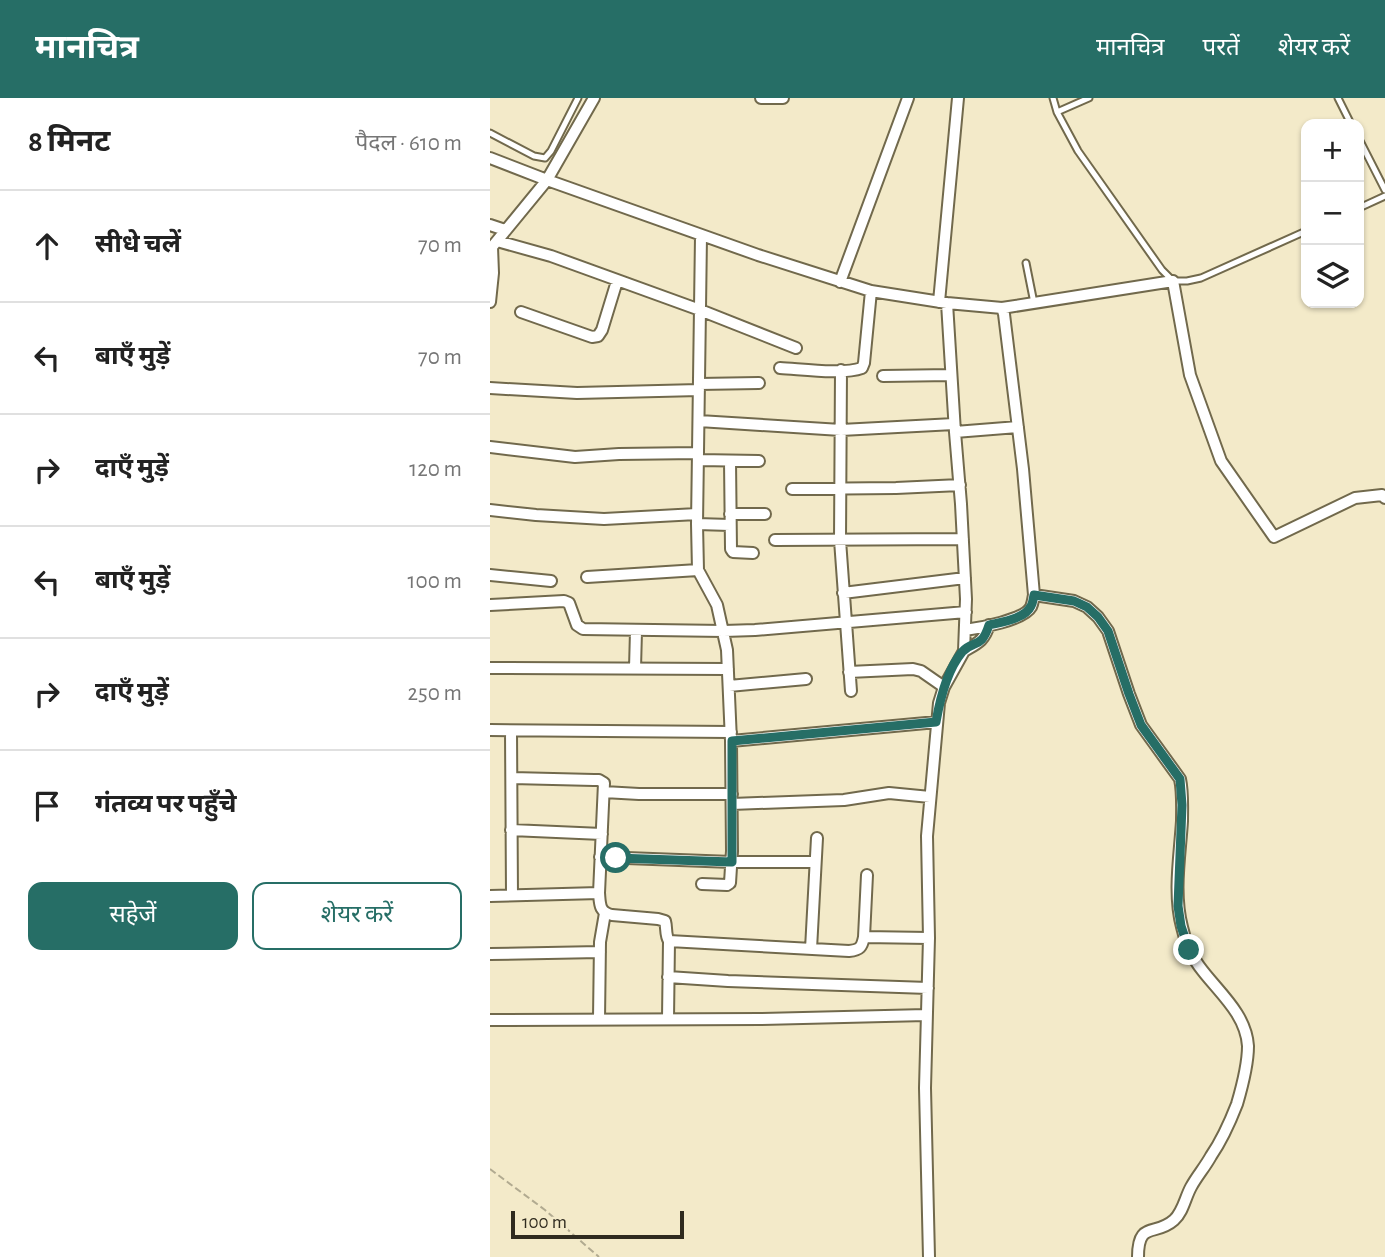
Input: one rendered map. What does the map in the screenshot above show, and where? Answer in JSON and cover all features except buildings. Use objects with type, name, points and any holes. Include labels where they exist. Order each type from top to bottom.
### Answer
[{"type":"street","points":[[490,302],[494,272],[493,245],[547,180],[594,98]]},
{"type":"street","points":[[761,98],[783,98]]},
{"type":"street","points":[[840,282],[908,98]]},
{"type":"street","points":[[929,1257],[925,1088],[929,938],[927,836],[936,722],[944,687],[964,650],[965,630],[960,485],[943,302],[958,98]]},
{"type":"street","points":[[490,158],[701,236],[871,292],[1002,308],[1172,281],[1190,375],[1221,461],[1274,537],[1355,498],[1382,495],[1385,498]]},
{"type":"street","points":[[490,225],[505,230]]},
{"type":"street","points":[[701,236],[698,570],[717,605],[724,631],[729,686],[732,799],[730,883],[727,886],[702,884]]},
{"type":"street","points":[[493,245],[551,256],[796,348]]},
{"type":"street","points":[[521,312],[592,337],[598,336],[617,281]]},
{"type":"street","points":[[780,368],[862,368],[871,292]]},
{"type":"street","points":[[965,630],[1015,618],[1031,606],[1034,595],[1018,427],[1002,308]]},
{"type":"street","points":[[841,370],[840,540],[850,691]]},
{"type":"street","points":[[883,376],[951,375]]},
{"type":"street","points":[[490,388],[577,394],[759,383]]},
{"type":"street","points":[[699,421],[841,430],[1018,427]]},
{"type":"street","points":[[490,447],[575,457],[619,454],[759,461]]},
{"type":"street","points":[[730,461],[731,549],[733,552],[753,554]]},
{"type":"street","points":[[792,489],[960,485]]},
{"type":"street","points":[[490,510],[604,519],[730,519],[765,514]]},
{"type":"street","points":[[775,540],[963,539]]},
{"type":"street","points":[[587,577],[698,570]]},
{"type":"street","points":[[490,575],[551,581]]},
{"type":"street","points":[[843,593],[965,579]]},
{"type":"street","points":[[1034,595],[1074,601],[1087,607],[1098,617],[1108,631],[1141,725],[1180,779],[1182,805],[1178,906],[1181,926],[1189,950],[1199,966],[1236,1012],[1248,1046],[1238,1101],[1223,1138],[1196,1178],[1175,1220],[1144,1233],[1140,1238],[1138,1257]]},
{"type":"street","points":[[490,605],[564,601],[569,603],[578,625],[583,629],[636,631],[724,631],[965,612]]},
{"type":"street","points":[[964,650],[982,641],[989,625]]},
{"type":"street","points":[[635,668],[636,631]]},
{"type":"street","points":[[490,668],[728,669]]},
{"type":"street","points":[[849,672],[914,669],[944,687]]},
{"type":"street","points":[[729,686],[806,679]]},
{"type":"street","points":[[490,730],[655,730],[731,737],[936,722]]},
{"type":"street","points":[[510,730],[512,895]]},
{"type":"street","points":[[512,778],[599,780],[604,783],[599,893],[601,910],[605,913],[665,921],[666,937],[669,941],[668,1019]]},
{"type":"street","points":[[604,792],[732,799],[844,800],[889,793],[930,797]]},
{"type":"street","points":[[511,830],[601,834]]},
{"type":"street","points":[[811,949],[817,838]]},
{"type":"street","points":[[600,857],[815,862]]},
{"type":"street","points":[[669,941],[858,950],[862,947],[864,937],[867,875]]},
{"type":"street","points":[[490,896],[599,893]]},
{"type":"street","points":[[599,1019],[601,929],[605,913]]},
{"type":"street","points":[[864,937],[929,938]]},
{"type":"street","points":[[490,954],[600,952]]},
{"type":"street","points":[[668,977],[928,988]]},
{"type":"street","points":[[490,1020],[926,1015]]},
{"type":"lane","points":[[490,133],[534,156],[545,158],[578,98]]},
{"type":"lane","points":[[1054,98],[1057,112],[1078,150],[1172,281],[1200,278],[1301,233]]},
{"type":"lane","points":[[1057,112],[1089,98]]},
{"type":"lane","points":[[1338,98],[1348,119]]},
{"type":"lane","points":[[1364,149],[1385,190]]},
{"type":"lane","points":[[1364,206],[1385,196]]},
{"type":"lane","points":[[1026,263],[1034,303]]},
{"type":"path","points":[[490,1169],[545,1210],[600,1257]]},
{"type":"route","points":[[616,858],[732,862],[732,741],[936,722],[939,703],[951,673],[964,650],[986,636],[989,625],[1026,612],[1034,595],[1062,598],[1087,607],[1108,631],[1141,725],[1180,779],[1182,805],[1178,906],[1189,950]]}]
